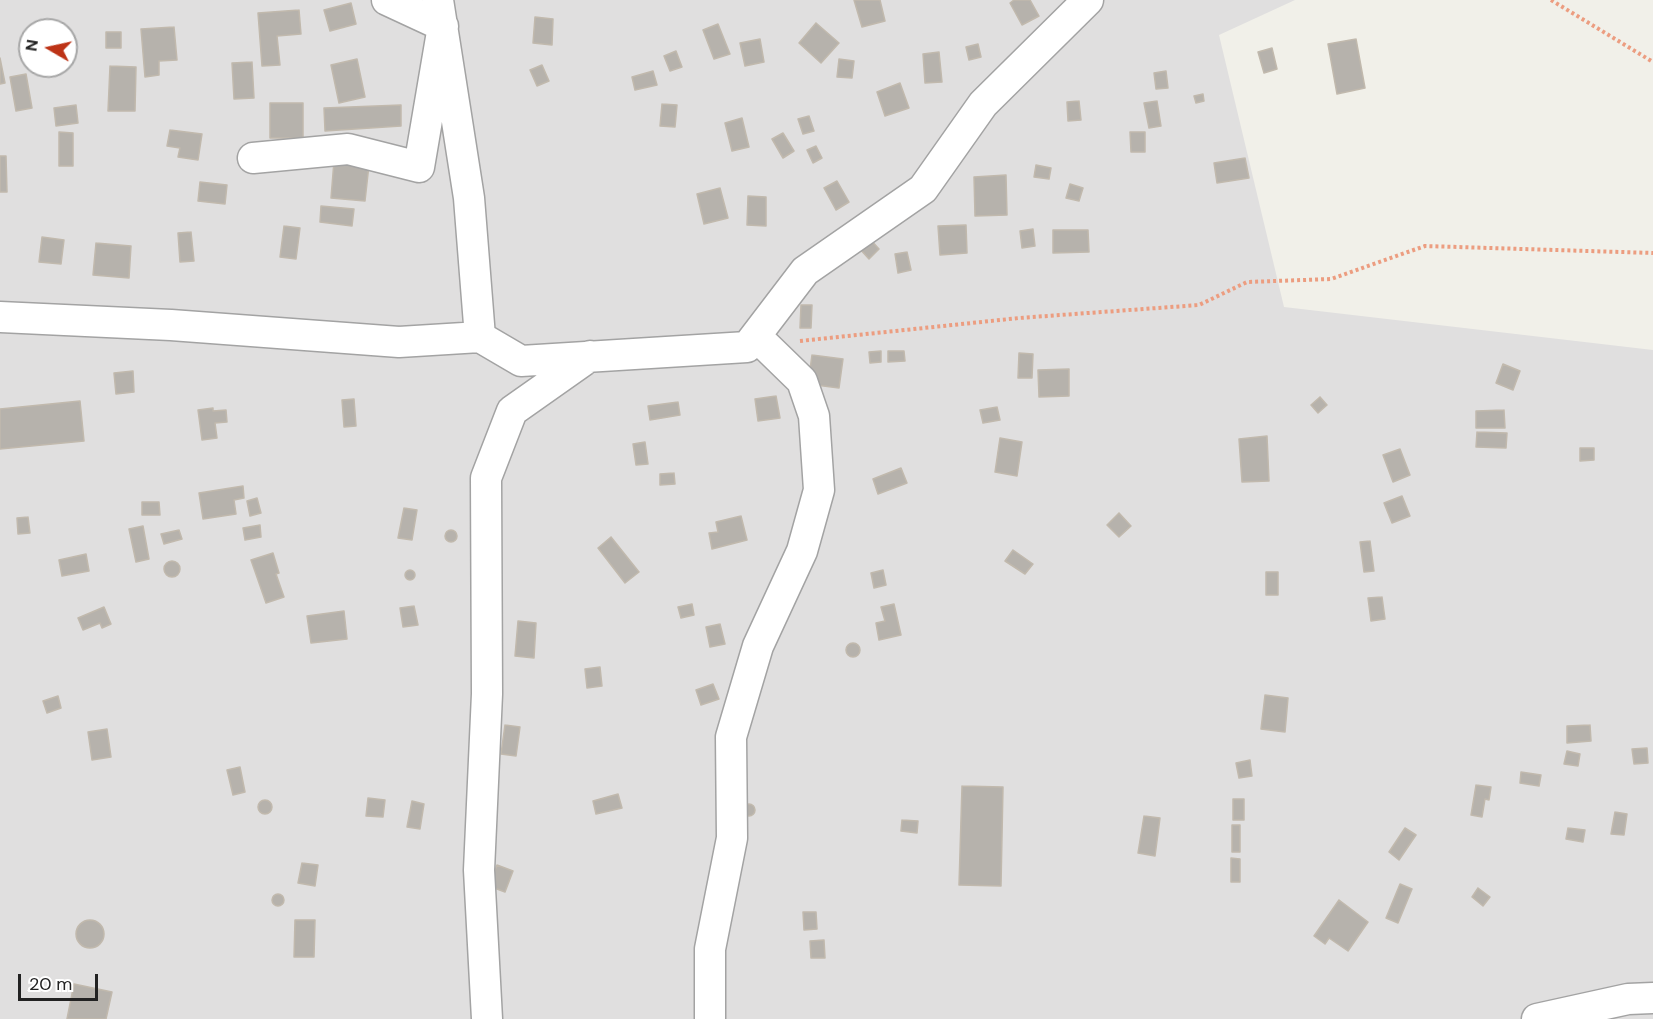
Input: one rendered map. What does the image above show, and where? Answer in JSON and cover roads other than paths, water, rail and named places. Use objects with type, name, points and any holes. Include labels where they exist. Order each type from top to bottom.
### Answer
[{"type":"street","points":[[387,0],[440,13]]},
{"type":"street","points":[[0,317],[171,325],[399,342],[480,337],[521,361],[747,347],[805,271],[923,189],[983,104],[1088,0]]},
{"type":"street","points":[[253,158],[348,148],[419,166],[440,13]]},
{"type":"street","points":[[440,13],[469,198],[480,337]]},
{"type":"street","points":[[710,1019],[710,949],[732,838],[730,737],[758,646],[802,551],[819,490],[814,416],[802,381],[765,345]]},
{"type":"street","points":[[487,1019],[480,870],[487,694],[486,478],[512,411],[590,356]]},
{"type":"street","points":[[1537,1019],[1628,999],[1653,998]]}]
